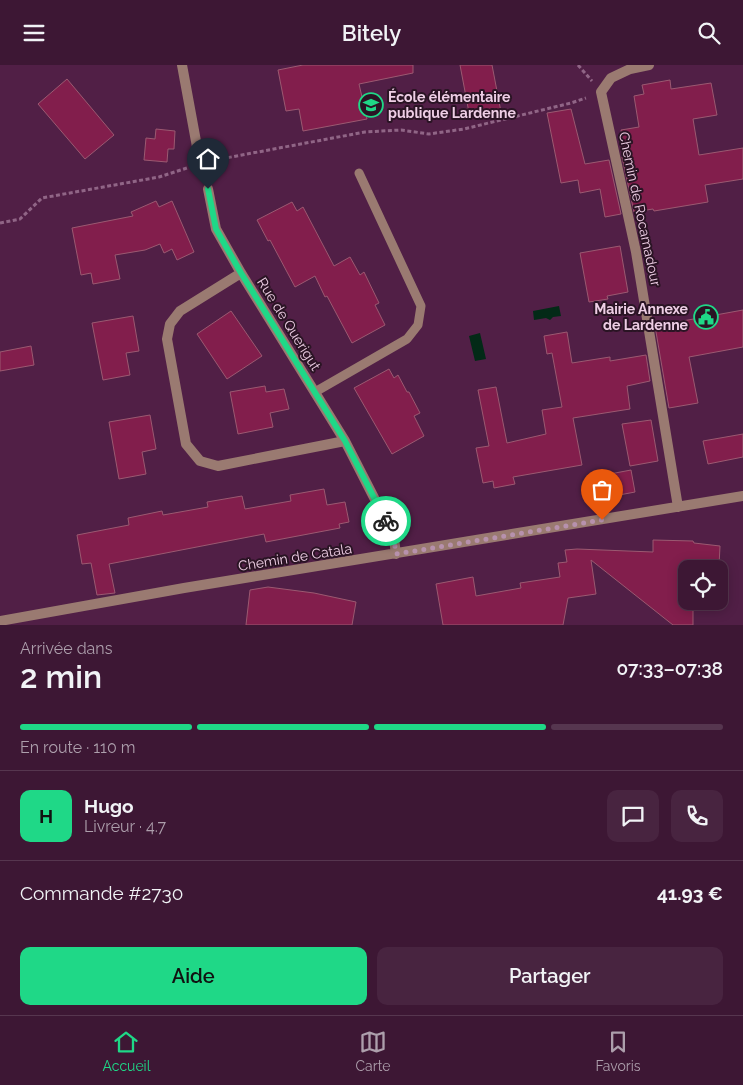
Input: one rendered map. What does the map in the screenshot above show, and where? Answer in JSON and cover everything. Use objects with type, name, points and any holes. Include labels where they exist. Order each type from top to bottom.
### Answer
[{"type":"street","points":[[182,65],[200,163]]},
{"type":"street","points":[[601,92],[611,78],[630,69],[649,65]]},
{"type":"street","name":"Chemin de Rocamadour","points":[[601,92],[636,252],[678,507]]},
{"type":"street","name":"Rue de Querigut","points":[[208,189],[216,229],[241,273],[345,441],[387,523],[394,539],[396,554]]},
{"type":"street","name":"Rue de Querigut","points":[[241,273],[180,311],[170,324],[167,339],[186,444],[200,461],[218,466],[345,441]]},
{"type":"street","name":"Chemin de Catala","points":[[0,621],[184,588],[743,496]]},
{"type":"lane","points":[[315,392],[407,339],[418,325],[421,306],[359,173]]},
{"type":"path","points":[[0,223],[20,219],[42,198],[159,177],[200,163],[365,133],[401,130],[429,134],[464,129],[571,103],[601,92]]},
{"type":"shaded area","points":[[559,306],[561,316],[553,317],[550,320],[546,318],[534,320],[533,311]]},
{"type":"shaded area","points":[[480,333],[486,359],[475,361],[469,336]]},
{"type":"building","points":[[303,65],[413,65],[413,73],[359,84],[367,119],[303,131],[299,109],[286,111],[278,70]]},
{"type":"building","points":[[460,65],[492,65],[501,112],[470,118]]},
{"type":"building","points":[[67,79],[114,135],[85,159],[38,104]]},
{"type":"building","points":[[670,80],[671,89],[711,83],[717,115],[693,119],[699,155],[743,148],[743,179],[705,185],[708,202],[654,211],[653,209],[634,212],[622,157],[625,157],[621,130],[639,127],[634,96],[644,94],[642,85]]},
{"type":"building","points":[[571,109],[585,164],[609,160],[621,214],[605,217],[600,189],[580,193],[578,180],[561,183],[547,113]]},
{"type":"building","points":[[156,129],[175,131],[174,149],[168,149],[167,162],[144,160],[146,138],[155,139]]},
{"type":"building","points":[[156,201],[159,207],[172,201],[194,252],[177,260],[172,249],[164,253],[160,244],[145,250],[115,255],[120,279],[93,284],[91,273],[81,275],[72,228],[133,216],[131,212]]},
{"type":"building","points":[[292,202],[297,211],[303,207],[334,266],[350,257],[360,275],[364,272],[379,303],[375,305],[385,325],[352,343],[315,276],[295,287],[257,220]]},
{"type":"building","points":[[620,246],[628,292],[607,296],[608,299],[589,302],[580,253]]},
{"type":"building","points":[[743,310],[743,347],[689,357],[698,403],[669,408],[655,326]]},
{"type":"building","points":[[231,311],[262,356],[227,379],[197,334]]},
{"type":"building","points":[[133,316],[139,351],[126,353],[130,375],[103,380],[92,323]]},
{"type":"building","points":[[567,332],[572,363],[610,357],[610,361],[646,355],[650,381],[627,386],[630,409],[573,418],[582,465],[513,477],[515,484],[494,488],[493,481],[483,483],[476,448],[489,446],[478,390],[496,387],[507,443],[546,434],[542,410],[562,407],[552,353],[547,354],[544,336]]},
{"type":"building","points":[[31,346],[34,365],[0,371],[0,352]]},
{"type":"building","points":[[389,369],[394,378],[398,375],[420,413],[414,416],[424,436],[392,454],[354,388]]},
{"type":"building","points":[[265,386],[266,392],[284,389],[289,409],[270,413],[273,427],[238,434],[230,392]]},
{"type":"building","points":[[150,415],[156,449],[142,452],[146,474],[119,479],[109,422]]},
{"type":"building","points":[[651,420],[658,461],[630,466],[622,424]]},
{"type":"building","points":[[743,434],[743,457],[708,464],[703,441]]},
{"type":"building","points":[[631,470],[635,492],[598,499],[594,477]]},
{"type":"building","points":[[324,489],[327,505],[345,502],[349,522],[339,524],[340,528],[266,542],[264,534],[109,564],[115,593],[97,595],[91,563],[82,564],[77,535],[129,525],[128,518],[162,511],[163,515],[208,507],[207,502],[242,496],[245,509],[291,501],[290,495]]},
{"type":"building","points":[[653,540],[693,541],[694,543],[720,546],[719,560],[678,560],[678,610],[693,610],[693,625],[673,625],[591,560],[596,594],[568,598],[563,625],[443,625],[436,584],[473,577],[476,596],[521,588],[520,583],[560,577],[558,563],[567,562],[565,550],[653,552]]},
{"type":"building","points":[[268,587],[314,593],[356,602],[352,625],[246,625],[250,590]]},
{"type":"way so far","points":[[386,521],[394,539],[396,554],[602,520]]},
{"type":"place","name":"École élémentaire publique Lardenne","points":[[371,105]]},
{"type":"place","name":"Mairie Annexe de Lardenne","points":[[706,317]]},
{"type":"route","points":[[208,189],[216,229],[241,273],[345,441],[386,521]]}]
